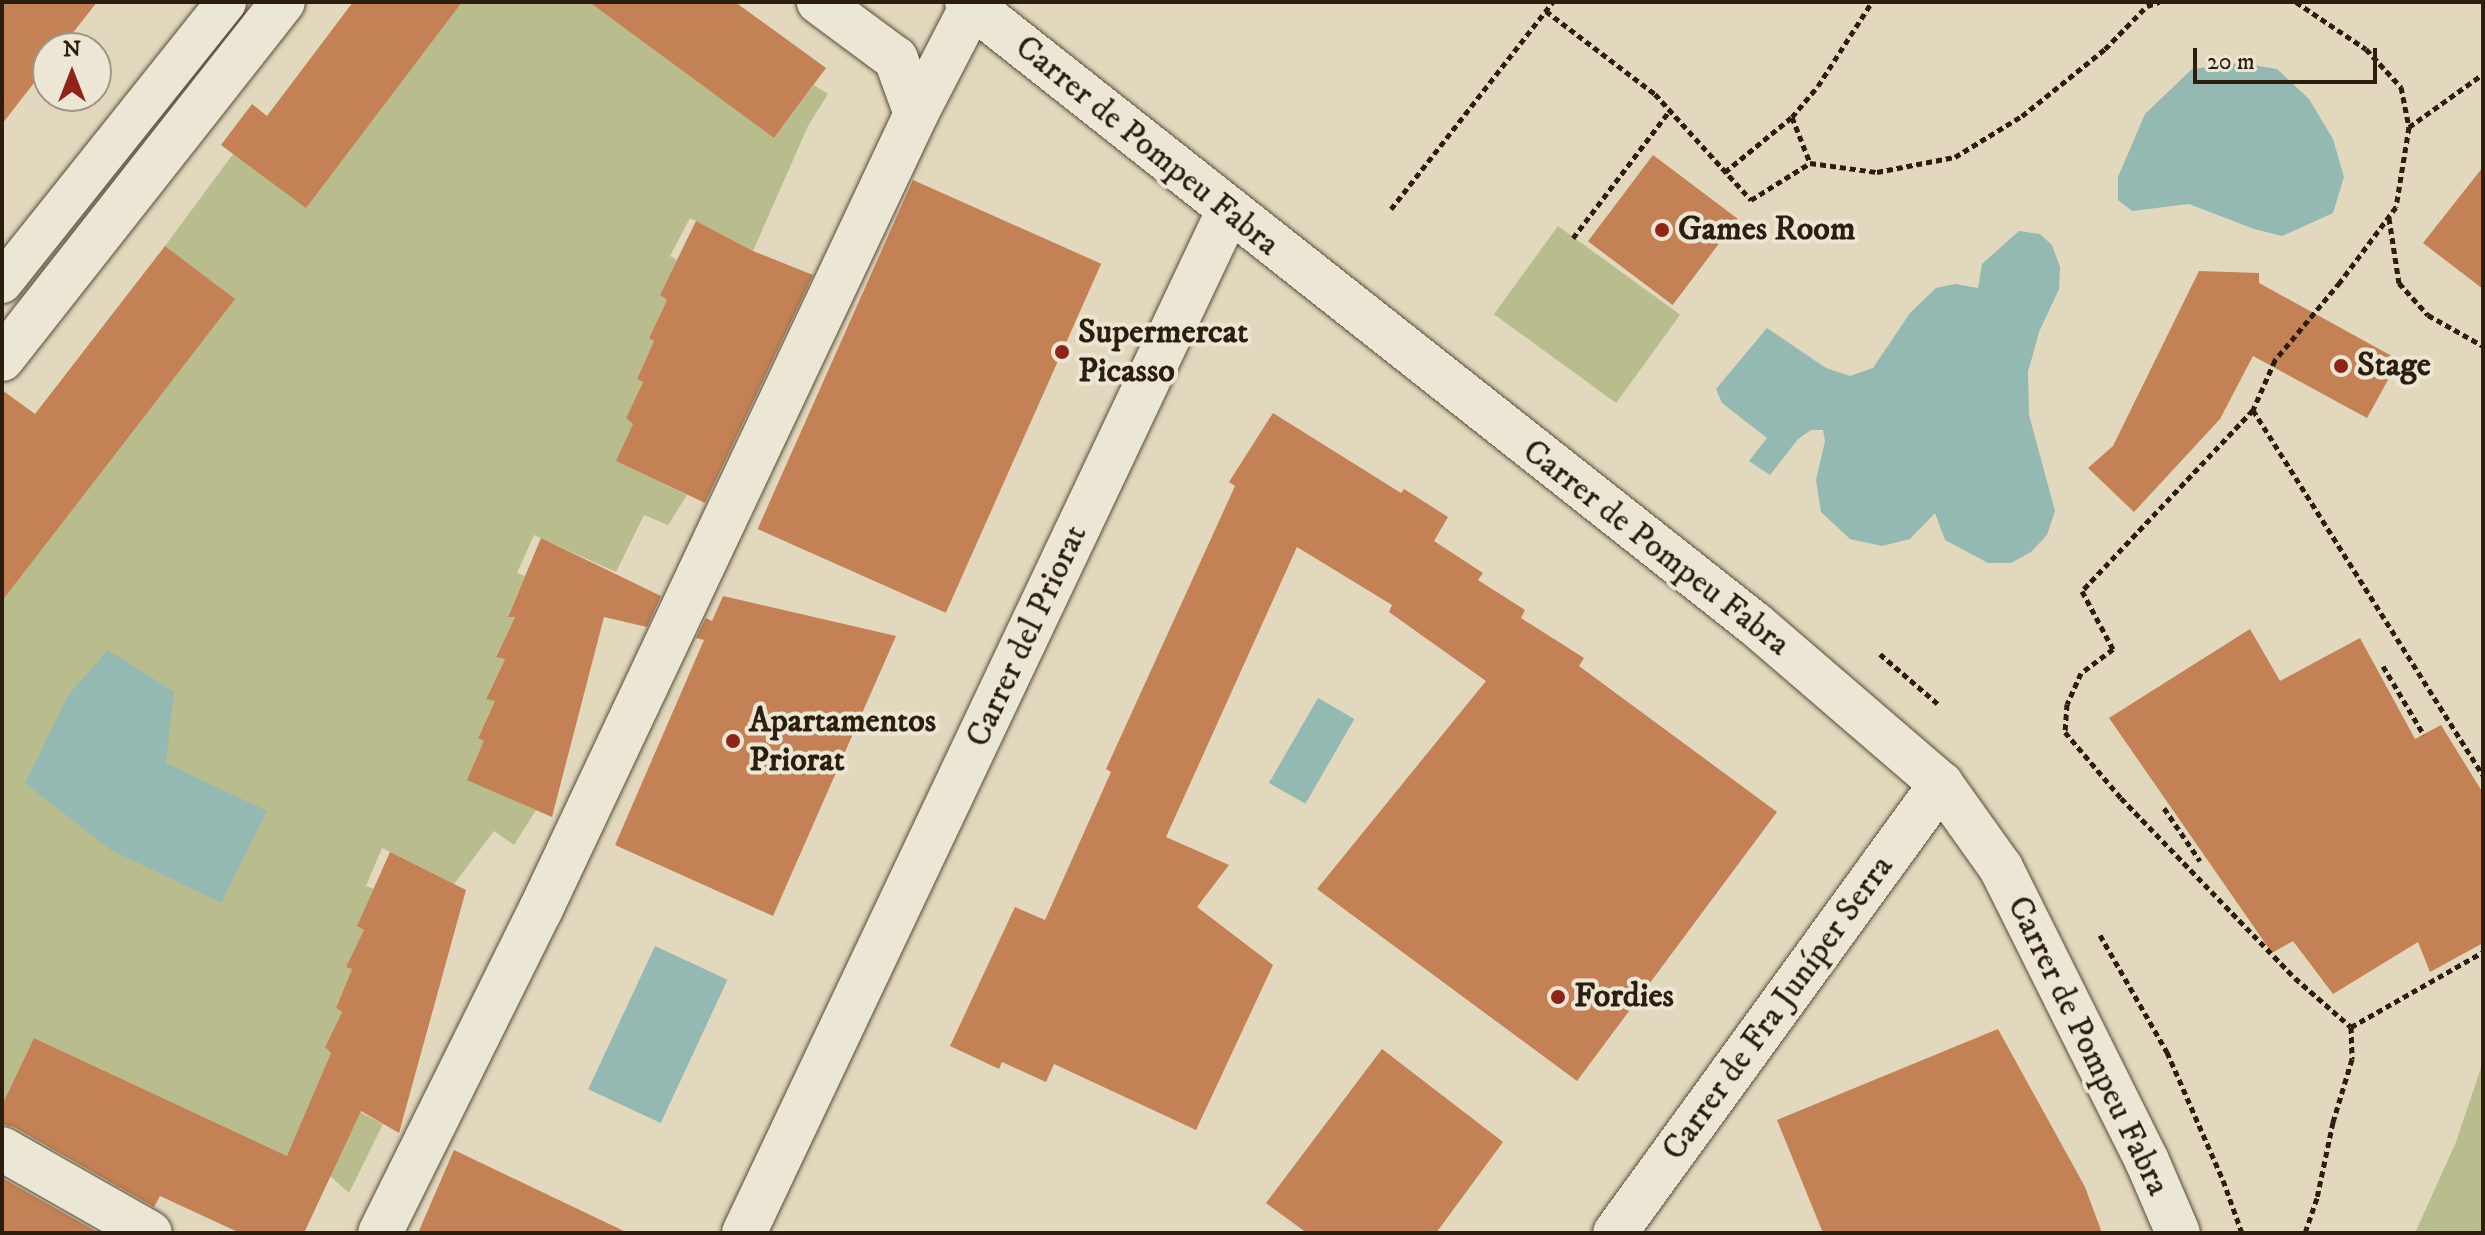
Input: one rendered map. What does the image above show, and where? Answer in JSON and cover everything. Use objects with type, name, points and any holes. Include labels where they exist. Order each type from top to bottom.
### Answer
[{"type":"street","points":[[2,283],[226,2]]},
{"type":"street","points":[[2,359],[283,2]]},
{"type":"street","points":[[819,2],[896,59],[916,114]]},
{"type":"street","points":[[380,1233],[540,911],[969,4]]},
{"type":"street","name":"Carrer de Pompeu Fabra","points":[[969,4],[1228,212],[1755,624],[1941,784],[2001,868],[2147,1161],[2178,1233]]},
{"type":"street","name":"Carrer del Priorat","points":[[744,1233],[1228,212]]},
{"type":"street","name":"Carrer de Fra Juníper Serra","points":[[1615,1233],[1941,784]]},
{"type":"street","points":[[2,1149],[150,1233]]},
{"type":"path","points":[[1391,209],[1553,2]]},
{"type":"path","points":[[1725,172],[1792,117],[1825,76],[1872,2]]},
{"type":"path","points":[[1546,11],[1655,94],[1751,200],[1810,163],[1877,172],[1955,157],[2022,116],[2105,49],[2147,6],[2159,2]]},
{"type":"path","points":[[2296,2],[2366,49],[2401,87],[2409,127],[2396,207],[2275,360],[2253,410],[2082,591],[2113,649],[2081,673],[2067,704],[2065,732],[2165,844],[2295,978],[2351,1027],[2352,1059],[2333,1122],[2317,1198],[2305,1233]]},
{"type":"path","points":[[2409,127],[2483,74]]},
{"type":"path","points":[[1573,238],[1670,110]]},
{"type":"path","points":[[1792,117],[1810,163]]},
{"type":"path","points":[[2389,217],[2399,283],[2428,315],[2483,346]]},
{"type":"path","points":[[2253,410],[2483,775]]},
{"type":"path","points":[[2383,666],[2424,735]]},
{"type":"path","points":[[2164,808],[2200,861]]},
{"type":"path","points":[[2094,925],[2167,1052],[2223,1180],[2242,1233]]},
{"type":"path","points":[[2351,1027],[2483,952]]},
{"type":"green space","points":[[460,2],[589,2],[774,138],[814,85],[828,94],[808,126],[753,251],[690,218],[670,256],[677,260],[660,295],[667,300],[649,338],[654,341],[637,379],[643,382],[626,418],[633,424],[617,461],[687,495],[668,525],[644,515],[616,572],[534,535],[517,573],[525,576],[508,616],[515,617],[496,656],[505,659],[486,698],[495,701],[478,737],[485,741],[468,779],[536,810],[514,845],[494,831],[454,884],[382,848],[366,886],[374,889],[357,926],[364,930],[347,967],[352,969],[336,1008],[342,1012],[325,1047],[331,1053],[316,1089],[383,1124],[349,1193],[330,1176],[34,1038],[2,1105],[2,601],[234,299],[165,246],[233,154]]},
{"type":"green space","points":[[1558,226],[1680,315],[1616,403],[1494,314]]},
{"type":"green space","points":[[2483,1062],[2483,1233],[2415,1233],[2456,1142]]},
{"type":"water","points":[[2240,63],[2277,69],[2309,99],[2333,139],[2344,177],[2333,213],[2282,236],[2254,229],[2189,204],[2132,211],[2118,200],[2118,177],[2145,114],[2192,69]]},
{"type":"water","points":[[2019,231],[2040,234],[2052,245],[2060,267],[2059,289],[2039,332],[2028,372],[2029,415],[2055,511],[2047,535],[2031,552],[2011,563],[1988,563],[1945,540],[1935,513],[1910,539],[1882,546],[1850,539],[1821,512],[1816,480],[1825,441],[1823,430],[1811,430],[1798,439],[1770,475],[1749,461],[1767,438],[1722,403],[1716,389],[1767,328],[1826,368],[1850,376],[1873,368],[1910,313],[1936,288],[1955,284],[1978,288],[1982,264]]},
{"type":"water","points":[[108,650],[174,692],[166,763],[267,811],[221,903],[109,849],[25,783],[69,694]]},
{"type":"water","points":[[1318,698],[1354,719],[1305,804],[1269,783]]},
{"type":"water","points":[[655,946],[728,980],[661,1123],[588,1089]]},
{"type":"building","points":[[2,2],[97,2],[74,32],[32,32],[32,86],[2,124]]},
{"type":"building","points":[[353,2],[462,2],[306,208],[221,145],[252,104],[267,116]]},
{"type":"building","points":[[589,2],[735,2],[826,68],[774,138]]},
{"type":"building","name":"Games Room","points":[[1653,155],[1738,219],[1673,305],[1588,241]]},
{"type":"building","points":[[2483,167],[2483,289],[2423,243]]},
{"type":"building","points":[[913,180],[1101,264],[946,613],[758,529]]},
{"type":"building","points":[[696,221],[753,251],[813,275],[705,503],[616,461],[633,424],[626,418],[643,382],[637,379],[654,341],[649,338],[667,300],[660,295]]},
{"type":"building","points":[[165,246],[235,299],[2,601],[2,390],[35,414]]},
{"type":"building","points":[[2199,271],[2259,273],[2259,283],[2399,360],[2367,418],[2253,356],[2220,419],[2134,512],[2088,468],[2113,446]]},
{"type":"building","points":[[1273,413],[1401,493],[1404,489],[1448,517],[1434,541],[1483,573],[1478,580],[1525,610],[1521,618],[1584,658],[1579,666],[1777,812],[1577,1081],[1317,889],[1486,681],[1389,612],[1392,605],[1297,547],[1166,837],[1229,865],[1197,907],[1273,965],[1196,1130],[1054,1064],[1046,1082],[1002,1062],[999,1069],[950,1046],[1015,907],[1045,920],[1111,772],[1106,769],[1235,486],[1229,482]]},
{"type":"building","points":[[541,538],[661,596],[647,627],[604,617],[552,817],[467,780],[484,741],[478,738],[495,701],[486,699],[505,659],[496,657],[515,617],[508,617]]},
{"type":"building","points":[[723,596],[896,636],[773,916],[615,845],[704,640],[696,638],[706,618],[712,621]]},
{"type":"building","points":[[2250,629],[2280,681],[2360,638],[2415,739],[2441,725],[2483,793],[2483,943],[2430,972],[2418,942],[2333,994],[2293,941],[2272,953],[2109,718]]},
{"type":"building","points":[[390,852],[466,890],[399,1133],[361,1111],[304,1233],[240,1233],[160,1196],[154,1207],[14,1127],[2,1124],[2,1105],[34,1038],[287,1156],[331,1053],[325,1047],[342,1012],[336,1008],[352,969],[346,967],[364,930],[357,926]]},
{"type":"building","points":[[1998,1029],[2085,1187],[2102,1233],[1823,1233],[1777,1120]]},
{"type":"building","points":[[1382,1049],[1503,1142],[1436,1233],[1307,1233],[1266,1203]]},
{"type":"building","points":[[454,1150],[628,1233],[418,1233]]},
{"type":"building","points":[[2,1178],[99,1233],[2,1233]]},
{"type":"place","name":"Games Room","points":[[1662,230]]},
{"type":"place","name":"Supermercat Picasso","points":[[1062,352]]},
{"type":"place","name":"Stage","points":[[2341,366]]},
{"type":"place","name":"Apartamentos Priorat","points":[[733,741]]},
{"type":"place","name":"Fordies","points":[[1558,997]]}]
